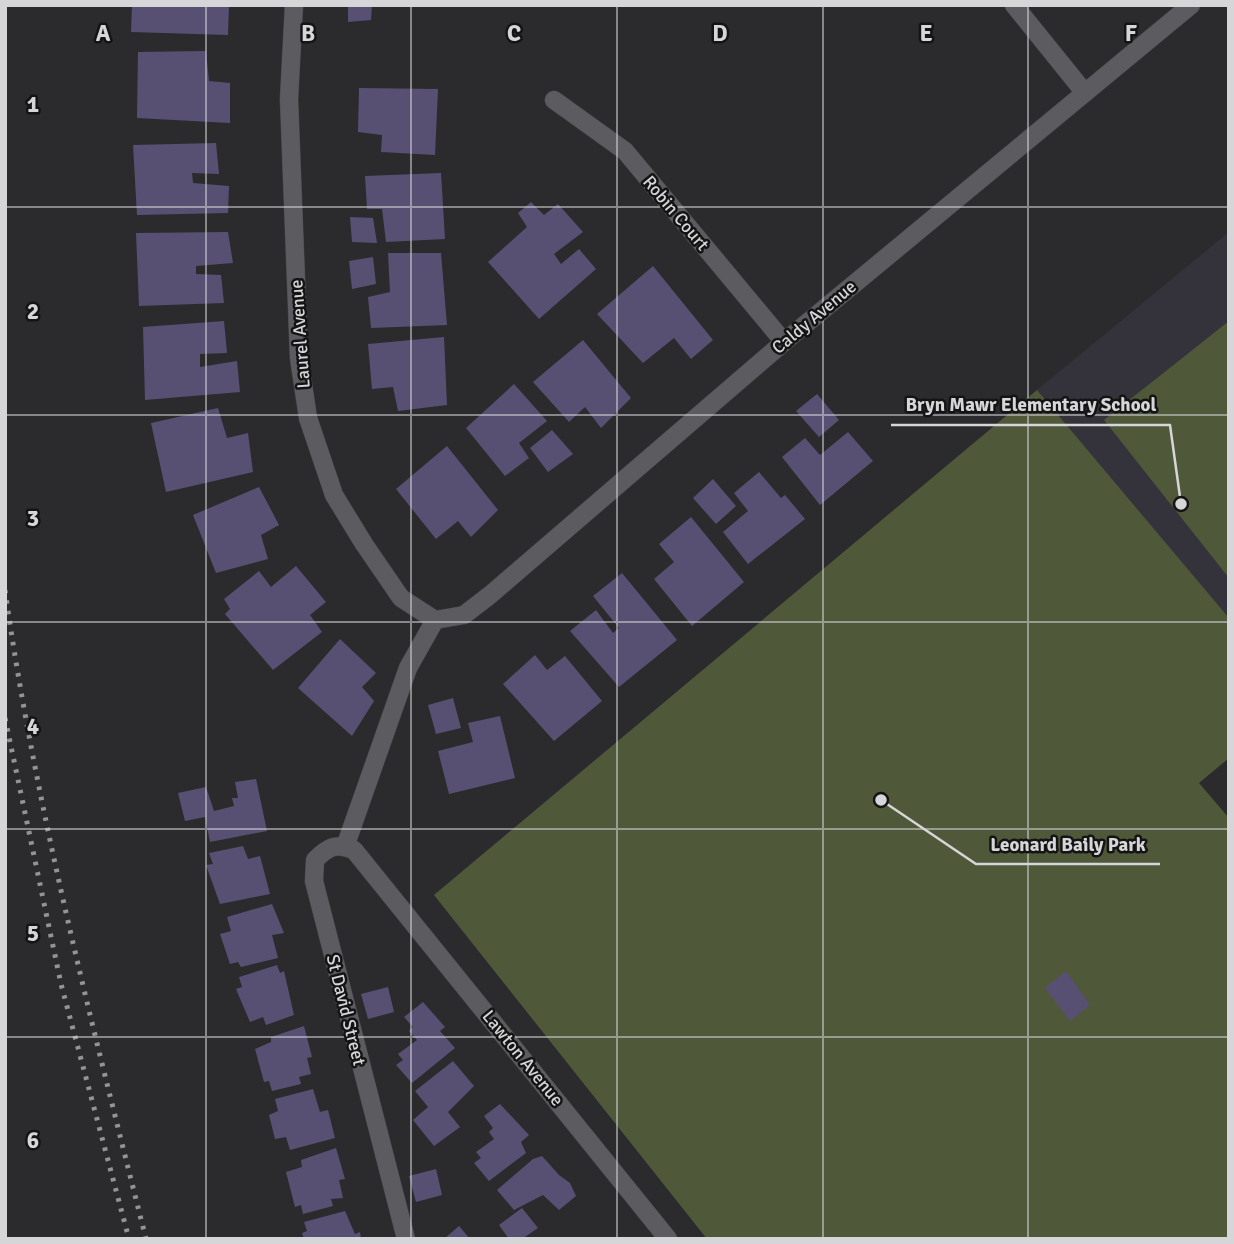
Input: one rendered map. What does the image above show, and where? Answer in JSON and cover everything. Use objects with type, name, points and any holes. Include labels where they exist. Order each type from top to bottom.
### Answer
[{"type":"street","name":"Laurel Avenue","points":[[293,5],[289,99],[299,358],[308,418],[334,495],[364,544],[401,598],[435,620]]},
{"type":"street","points":[[1014,5],[1085,93]]},
{"type":"street","name":"Caldy Avenue","points":[[435,620],[464,615],[490,594],[784,342],[1191,5]]},
{"type":"street","name":"Robin Court","points":[[554,100],[625,151],[784,342]]},
{"type":"street","points":[[345,847],[408,668],[435,620]]},
{"type":"street","name":"St David Street","points":[[345,847],[339,845],[327,848],[315,860],[314,881],[405,1239]]},
{"type":"street","name":"Lawton Avenue","points":[[345,847],[354,850],[668,1239]]},
{"type":"shaded area","points":[[1229,232],[1229,618],[1037,390]]},
{"type":"green space","points":[[1229,321],[1229,578],[1104,420]]},
{"type":"green space","points":[[1037,390],[1229,618],[1229,758],[1199,783],[1229,818],[1229,1239],[707,1239],[434,895]]},
{"type":"building","points":[[132,5],[229,6],[228,35],[131,32]]},
{"type":"building","points":[[348,5],[372,5],[371,20],[348,22]]},
{"type":"building","points":[[206,51],[209,81],[230,83],[230,123],[137,118],[138,52]]},
{"type":"building","points":[[359,88],[438,89],[435,155],[381,152],[382,135],[358,132]]},
{"type":"building","points":[[216,143],[219,174],[192,173],[193,183],[229,186],[228,213],[137,215],[133,145]]},
{"type":"building","points":[[441,173],[445,239],[386,242],[382,209],[367,209],[365,176]]},
{"type":"building","points":[[531,202],[544,215],[558,204],[583,232],[554,254],[561,264],[579,249],[596,269],[539,319],[488,262],[527,227],[518,213]]},
{"type":"building","points":[[350,217],[373,218],[377,243],[352,242]]},
{"type":"building","points":[[228,232],[233,263],[196,266],[196,274],[221,275],[224,303],[139,306],[136,233]]},
{"type":"building","points":[[388,253],[441,253],[447,325],[371,328],[368,297],[390,292]]},
{"type":"building","points":[[373,257],[376,284],[352,289],[349,261]]},
{"type":"building","points":[[653,266],[713,340],[691,359],[674,338],[643,363],[597,314]]},
{"type":"building","points":[[224,321],[227,353],[200,354],[200,367],[237,361],[240,392],[145,400],[143,327]]},
{"type":"building","points":[[444,337],[447,405],[398,411],[393,387],[372,389],[368,344]]},
{"type":"building","points":[[583,340],[631,398],[601,428],[585,407],[569,422],[533,382]]},
{"type":"building","points":[[514,384],[547,421],[519,443],[529,458],[505,476],[466,428]]},
{"type":"building","points":[[817,394],[839,420],[819,437],[796,411]]},
{"type":"building","points":[[218,408],[227,438],[248,433],[253,472],[166,492],[151,423]]},
{"type":"building","points":[[552,430],[573,454],[548,472],[530,448]]},
{"type":"building","points":[[848,432],[873,461],[820,505],[782,457],[805,438],[820,455]]},
{"type":"building","points":[[447,446],[498,510],[471,537],[458,521],[436,539],[396,489]]},
{"type":"building","points":[[759,472],[781,498],[785,495],[805,519],[748,564],[723,532],[748,511],[734,493]]},
{"type":"building","points":[[713,479],[736,506],[716,524],[693,498]]},
{"type":"building","points":[[259,487],[279,525],[261,535],[268,559],[216,573],[193,515]]},
{"type":"building","points":[[691,517],[744,582],[692,626],[654,579],[674,562],[659,544]]},
{"type":"building","points":[[296,566],[326,602],[310,615],[322,632],[273,670],[225,614],[230,609],[224,599],[259,571],[271,587]]},
{"type":"building","points":[[622,573],[677,640],[619,687],[570,631],[596,610],[613,633],[619,628],[593,596]]},
{"type":"building","points":[[340,639],[376,673],[362,687],[374,701],[352,736],[298,688]]},
{"type":"building","points":[[535,655],[547,670],[565,656],[602,701],[554,741],[503,684]]},
{"type":"building","points":[[453,698],[461,728],[436,734],[428,705]]},
{"type":"building","points":[[500,716],[515,778],[449,794],[438,751],[473,742],[468,723]]},
{"type":"building","points":[[256,779],[267,831],[210,842],[205,817],[185,821],[178,793],[206,787],[214,811],[234,806],[232,798],[238,798],[235,782]]},
{"type":"building","points":[[243,846],[248,859],[260,856],[270,894],[220,904],[206,865],[213,864],[209,853]]},
{"type":"building","points":[[272,904],[284,933],[272,935],[278,958],[241,967],[238,962],[230,964],[220,934],[231,931],[227,917]]},
{"type":"building","points":[[277,965],[280,973],[284,971],[294,1015],[266,1025],[263,1017],[250,1022],[236,989],[242,987],[239,977]]},
{"type":"building","points":[[1066,971],[1090,1005],[1070,1021],[1045,988]]},
{"type":"building","points":[[388,987],[394,1012],[368,1019],[361,994]]},
{"type":"building","points":[[423,1002],[445,1027],[440,1031],[455,1048],[412,1083],[396,1065],[403,1060],[398,1054],[417,1040],[409,1031],[413,1027],[404,1017]]},
{"type":"building","points":[[304,1026],[312,1057],[307,1058],[311,1074],[299,1077],[301,1084],[272,1091],[269,1081],[264,1082],[255,1049],[271,1042],[271,1037]]},
{"type":"building","points":[[453,1061],[474,1086],[448,1112],[460,1127],[434,1146],[413,1120],[428,1107],[415,1091]]},
{"type":"building","points":[[313,1089],[320,1112],[328,1110],[335,1138],[290,1150],[286,1137],[275,1139],[269,1115],[278,1111],[275,1099]]},
{"type":"building","points":[[500,1104],[529,1135],[521,1142],[526,1153],[489,1181],[474,1163],[481,1158],[476,1152],[494,1139],[489,1132],[493,1128],[484,1116]]},
{"type":"building","points":[[336,1148],[345,1179],[339,1180],[343,1198],[331,1199],[333,1206],[303,1214],[301,1205],[295,1207],[286,1172],[302,1167],[301,1160]]},
{"type":"building","points":[[542,1156],[570,1183],[576,1196],[559,1210],[543,1195],[514,1210],[497,1190],[533,1159]]},
{"type":"building","points":[[436,1169],[442,1195],[416,1202],[409,1176]]},
{"type":"building","points":[[522,1208],[538,1228],[522,1239],[509,1239],[499,1225]]},
{"type":"building","points":[[345,1211],[355,1234],[360,1232],[361,1239],[304,1239],[302,1233],[307,1231],[304,1222]]},
{"type":"building","points":[[459,1226],[470,1239],[444,1239]]},
{"type":"railway","points":[[5,590],[49,835],[146,1239]]},
{"type":"railway","points":[[5,718],[61,984],[129,1239]]},
{"type":"place","name":"Bryn Mawr Elementary School","points":[[1181,504]]},
{"type":"place","name":"Leonard Baily Park","points":[[881,800]]}]
